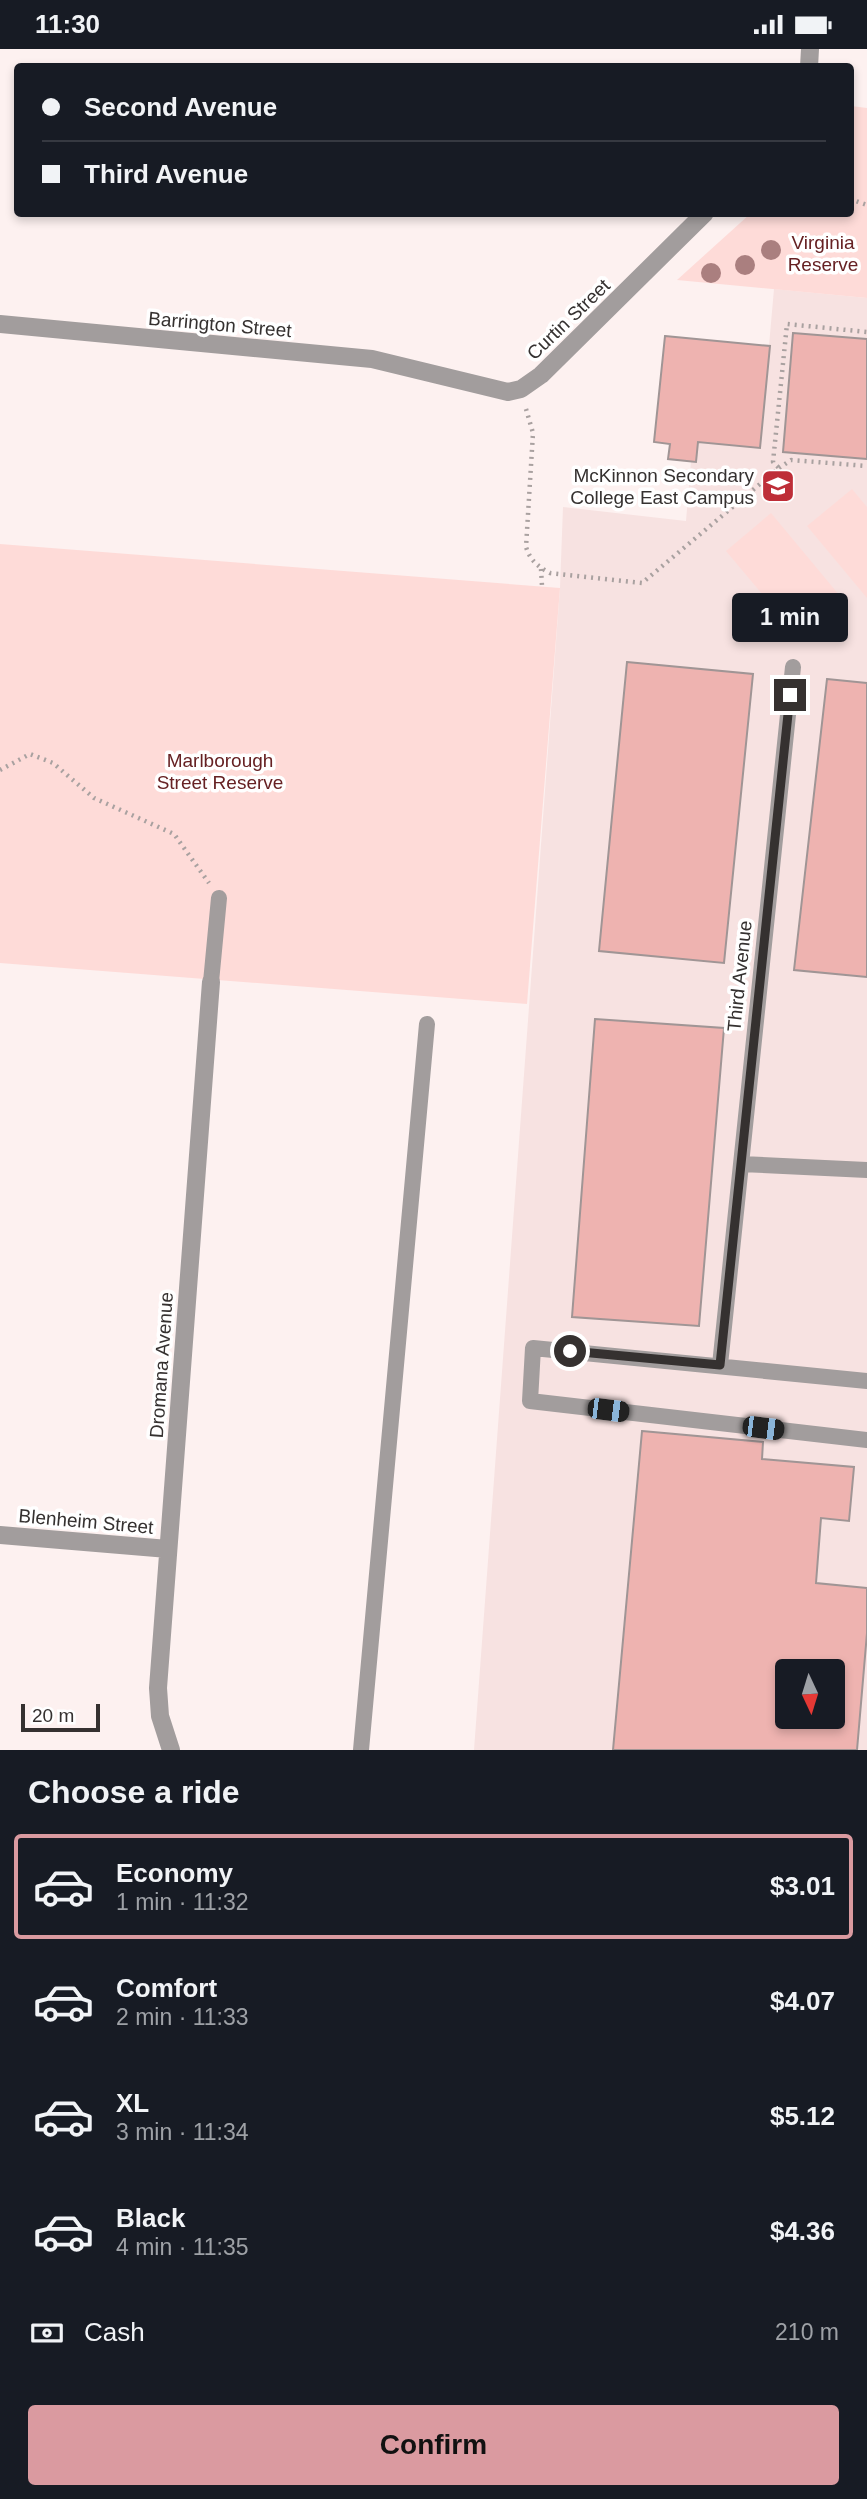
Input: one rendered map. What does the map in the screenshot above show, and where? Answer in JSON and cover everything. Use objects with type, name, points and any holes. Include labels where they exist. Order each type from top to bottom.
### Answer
[{"type":"street","name":"Curtin Street","points":[[521,389],[541,375],[701,217]]},
{"type":"street","name":"Barrington Street","points":[[0,324],[372,359],[496,389],[521,389]]},
{"type":"street","name":"Dromana Avenue","points":[[171,1750],[160,1716],[158,1688],[211,982]]},
{"type":"street","name":"Blenheim Street","points":[[0,1535],[168,1549]]},
{"type":"lane","name":"Third Avenue","points":[[720,1365],[793,667]]},
{"type":"lane","points":[[211,982],[219,898]]},
{"type":"lane","points":[[361,1750],[427,1024]]},
{"type":"lane","points":[[741,1164],[867,1170]]},
{"type":"lane","points":[[867,1381],[533,1348],[530,1401],[867,1440]]},
{"type":"path","points":[[779,468],[773,462],[787,324],[867,332]]},
{"type":"path","points":[[521,389],[533,433],[526,547],[541,569],[542,586]]},
{"type":"path","points":[[541,569],[550,573],[642,583],[791,460],[867,466]]},
{"type":"path","points":[[0,769],[30,754],[52,763],[94,798],[174,834],[219,898]]},
{"type":"shaded area","points":[[774,289],[867,298],[867,1750],[474,1750],[560,588],[563,507],[686,521],[691,461],[696,461],[698,442],[760,447]]},
{"type":"green space","name":"Virginia Reserve","points":[[854,106],[867,108],[867,298],[677,280],[747,217],[854,217]]},
{"type":"green space","points":[[852,489],[867,507],[867,598],[807,526]]},
{"type":"green space","points":[[771,513],[840,596],[795,633],[726,551]]},
{"type":"green space","name":"Marlborough Street Reserve","points":[[0,544],[560,588],[527,1004],[0,963]]},
{"type":"building","points":[[793,333],[867,339],[867,459],[783,452]]},
{"type":"building","points":[[665,336],[770,346],[760,448],[698,442],[696,462],[668,459],[670,444],[654,442]]},
{"type":"building","points":[[627,662],[753,674],[724,963],[599,951]]},
{"type":"building","points":[[827,679],[867,683],[867,977],[794,970]]},
{"type":"building","points":[[595,1019],[724,1028],[699,1326],[572,1317]]},
{"type":"building","points":[[642,1431],[763,1442],[762,1459],[854,1467],[849,1521],[821,1518],[816,1583],[867,1588],[867,1633],[857,1750],[613,1750]]},
{"type":"place","name":"McKinnon Secondary College East Campus","points":[[778,486]]},
{"type":"route","points":[[570,1351],[720,1365],[790,695]]}]
